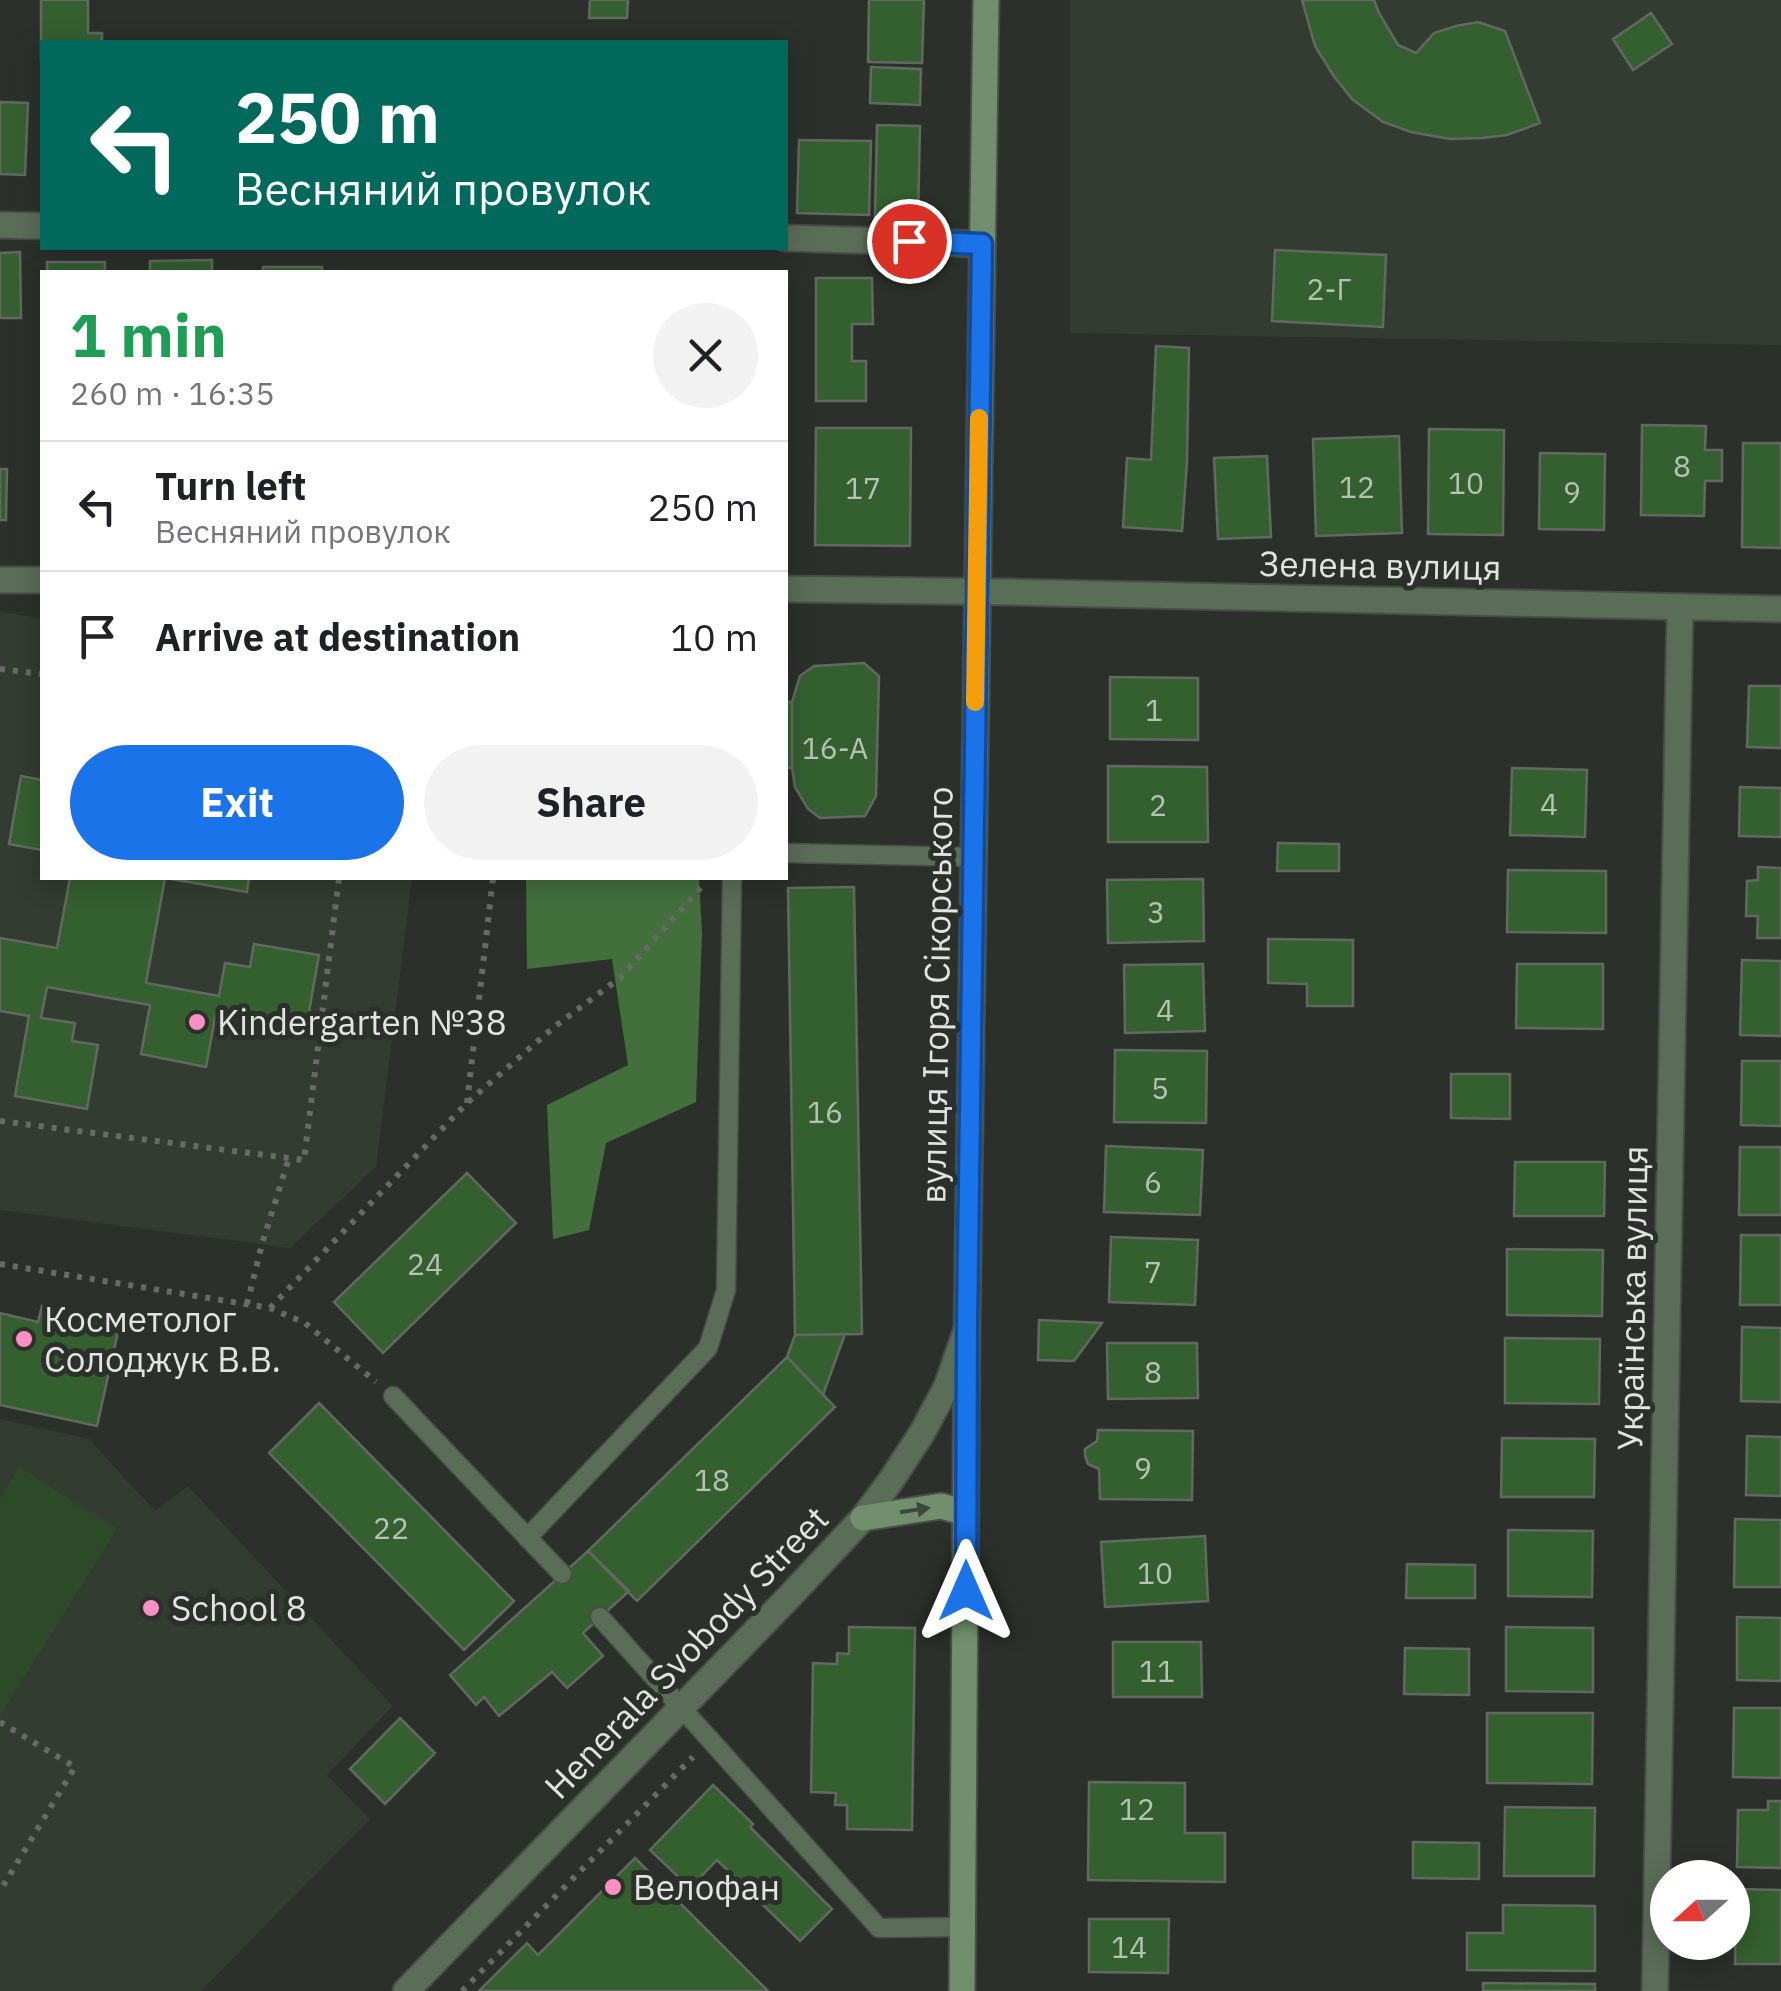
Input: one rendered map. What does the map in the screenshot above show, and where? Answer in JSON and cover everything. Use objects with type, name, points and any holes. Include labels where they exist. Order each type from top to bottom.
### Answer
[{"type":"street","name":"вулиця Ігоря Сікорського","points":[[962,1991],[967,1327],[986,0]]},
{"type":"street","points":[[0,225],[40,226]]},
{"type":"street","points":[[788,238],[982,244]]},
{"type":"street","points":[[0,580],[40,580]]},
{"type":"street","name":"Зелена вулиця","points":[[788,589],[1781,609]]},
{"type":"street","name":"Українська вулиця","points":[[1654,1991],[1680,607]]},
{"type":"street","name":"Henerala Svobody Street","points":[[406,1991],[863,1518],[922,1433],[947,1386],[967,1327]]},
{"type":"street","points":[[863,1518],[940,1506],[966,1513]]},
{"type":"lane","points":[[788,853],[973,856]]},
{"type":"lane","points":[[527,1538],[708,1348],[726,1290],[732,880]]},
{"type":"lane","points":[[393,1396],[562,1574]]},
{"type":"lane","points":[[600,1617],[879,1928],[962,1927]]},
{"type":"path","points":[[0,669],[40,674]]},
{"type":"path","points":[[0,1122],[304,1160],[339,880]]},
{"type":"path","points":[[467,1103],[493,880]]},
{"type":"path","points":[[270,1308],[467,1103],[554,1027],[622,977],[708,880]]},
{"type":"path","points":[[247,1304],[289,1158]]},
{"type":"path","points":[[0,1264],[270,1308],[305,1323],[393,1396]]},
{"type":"path","points":[[0,1722],[75,1767],[0,1891]]},
{"type":"path","points":[[462,1991],[711,1738]]},
{"type":"shaded area","points":[[1070,0],[1781,0],[1781,345],[1070,333]]},
{"type":"shaded area","name":"Kindergarten №38","points":[[0,612],[40,618],[40,880],[412,880],[376,1167],[290,1248],[0,1210]]},
{"type":"shaded area","name":"School 8","points":[[0,1419],[89,1439],[155,1511],[188,1486],[393,1706],[327,1775],[370,1819],[201,1991],[0,1991]]},
{"type":"green space","points":[[526,880],[699,880],[702,933],[696,1102],[606,1143],[589,1230],[553,1239],[547,1105],[628,1065],[612,959],[527,969]]},
{"type":"green space","points":[[19,1467],[117,1529],[0,1716],[0,1498]]},
{"type":"building","points":[[41,0],[88,0],[88,33],[102,33],[102,40],[41,40]]},
{"type":"building","points":[[590,0],[628,0],[627,18],[589,18]]},
{"type":"building","points":[[869,0],[924,0],[922,63],[868,62]]},
{"type":"building","points":[[1302,0],[1374,0],[1398,45],[1416,53],[1434,33],[1456,26],[1478,22],[1505,31],[1540,123],[1507,135],[1450,139],[1383,122],[1352,99],[1333,75],[1315,46]]},
{"type":"building","points":[[1651,13],[1672,44],[1633,70],[1613,39]]},
{"type":"building","points":[[871,67],[921,69],[920,105],[870,103]]},
{"type":"building","points":[[0,102],[28,103],[25,175],[0,174]]},
{"type":"building","points":[[877,125],[920,126],[918,219],[875,218]]},
{"type":"building","points":[[799,140],[871,141],[869,215],[797,213]]},
{"type":"building","points":[[1275,250],[1386,255],[1383,327],[1272,321]]},
{"type":"building","points":[[20,252],[21,318],[0,318],[0,253]]},
{"type":"building","points":[[212,260],[212,270],[150,270],[150,261]]},
{"type":"building","points":[[47,262],[105,262],[105,270],[47,270]]},
{"type":"building","points":[[263,267],[322,267],[322,270]]},
{"type":"building","points":[[816,278],[872,278],[873,324],[852,324],[852,361],[866,361],[866,401],[816,401]]},
{"type":"building","points":[[1156,346],[1189,348],[1182,531],[1123,527],[1127,458],[1151,460]]},
{"type":"building","points":[[1642,425],[1706,426],[1705,450],[1722,450],[1722,481],[1705,481],[1704,516],[1641,515]]},
{"type":"building","points":[[816,428],[911,428],[910,546],[815,545]]},
{"type":"building","points":[[1429,429],[1504,430],[1503,535],[1428,534]]},
{"type":"building","points":[[1399,436],[1402,533],[1316,536],[1313,439]]},
{"type":"building","points":[[1743,443],[1781,443],[1781,548],[1742,547]]},
{"type":"building","points":[[1540,453],[1605,454],[1604,530],[1539,529]]},
{"type":"building","points":[[1267,456],[1271,537],[1218,539],[1214,458]]},
{"type":"building","points":[[0,469],[7,469],[6,520],[0,520]]},
{"type":"building","points":[[864,663],[879,676],[876,796],[865,816],[820,818],[808,809],[795,787],[792,702],[800,676],[814,666]]},
{"type":"building","points":[[1110,677],[1198,678],[1198,740],[1110,739]]},
{"type":"building","points":[[1749,686],[1781,686],[1781,748],[1747,747]]},
{"type":"building","points":[[788,702],[792,702],[792,768],[788,768]]},
{"type":"building","points":[[1108,766],[1207,767],[1208,842],[1108,842]]},
{"type":"building","points":[[1512,768],[1587,770],[1585,837],[1510,835]]},
{"type":"building","points":[[21,776],[40,780],[40,850],[9,844]]},
{"type":"building","points":[[1740,787],[1781,788],[1781,837],[1739,836]]},
{"type":"building","points":[[1278,843],[1339,844],[1339,871],[1277,871]]},
{"type":"building","points":[[1758,867],[1781,868],[1781,938],[1757,938],[1758,916],[1746,916],[1747,881],[1758,880]]},
{"type":"building","points":[[1508,870],[1606,871],[1606,933],[1507,932]]},
{"type":"building","points":[[1203,879],[1204,941],[1108,943],[1107,880]]},
{"type":"building","points":[[70,880],[165,880],[146,983],[219,996],[225,963],[250,967],[254,944],[319,955],[307,1023],[217,1007],[206,1067],[141,1054],[150,1005],[47,987],[41,1018],[75,1023],[72,1041],[98,1045],[87,1109],[15,1096],[29,1016],[0,1011],[0,938],[57,948]]},
{"type":"building","points":[[177,880],[249,880],[247,892]]},
{"type":"building","points":[[854,887],[862,1334],[795,1335],[788,888]]},
{"type":"building","points":[[1268,939],[1353,940],[1353,1006],[1307,1006],[1307,984],[1268,983]]},
{"type":"building","points":[[1742,960],[1781,961],[1781,1036],[1740,1035]]},
{"type":"building","points":[[1203,964],[1205,1031],[1125,1033],[1124,965]]},
{"type":"building","points":[[1517,964],[1603,964],[1603,1029],[1516,1028]]},
{"type":"building","points":[[1115,1050],[1207,1051],[1206,1123],[1114,1122]]},
{"type":"building","points":[[1742,1061],[1781,1061],[1781,1126],[1741,1125]]},
{"type":"building","points":[[1451,1074],[1510,1074],[1510,1119],[1451,1118]]},
{"type":"building","points":[[1106,1146],[1203,1150],[1200,1215],[1104,1212]]},
{"type":"building","points":[[1740,1147],[1781,1147],[1781,1215],[1739,1215]]},
{"type":"building","points":[[1515,1162],[1605,1162],[1604,1216],[1514,1216]]},
{"type":"building","points":[[467,1173],[516,1223],[383,1353],[334,1302]]},
{"type":"building","points":[[1741,1235],[1781,1235],[1781,1305],[1740,1305]]},
{"type":"building","points":[[1111,1237],[1198,1240],[1195,1305],[1109,1302]]},
{"type":"building","points":[[1507,1249],[1603,1250],[1602,1316],[1507,1315]]},
{"type":"building","points":[[42,1306],[120,1323],[97,1426],[0,1405],[0,1313],[38,1322]]},
{"type":"building","points":[[1039,1320],[1102,1323],[1074,1361],[1038,1360]]},
{"type":"building","points":[[1742,1327],[1781,1328],[1781,1402],[1741,1401]]},
{"type":"building","points":[[845,1334],[823,1395],[787,1357],[795,1335]]},
{"type":"building","points":[[1505,1338],[1600,1339],[1599,1404],[1505,1403]]},
{"type":"building","points":[[1107,1343],[1197,1343],[1198,1398],[1108,1399]]},
{"type":"building","points":[[787,1357],[835,1407],[637,1601],[588,1551]]},
{"type":"building","points":[[319,1403],[514,1601],[464,1650],[269,1453]]},
{"type":"building","points":[[1098,1430],[1193,1431],[1192,1500],[1100,1499],[1099,1469],[1088,1464],[1085,1456],[1085,1449],[1097,1441]]},
{"type":"building","points":[[1747,1436],[1781,1437],[1781,1496],[1746,1495]]},
{"type":"building","points":[[1502,1438],[1595,1439],[1594,1497],[1501,1497]]},
{"type":"building","points":[[1735,1519],[1781,1520],[1781,1587],[1734,1587]]},
{"type":"building","points":[[1508,1530],[1593,1531],[1592,1597],[1508,1596]]},
{"type":"building","points":[[1205,1536],[1208,1601],[1105,1607],[1101,1542]]},
{"type":"building","points":[[588,1551],[629,1591],[583,1633],[603,1656],[567,1688],[552,1672],[499,1716],[484,1697],[476,1705],[450,1675]]},
{"type":"building","points":[[1407,1564],[1475,1565],[1475,1598],[1406,1598]]},
{"type":"building","points":[[1737,1617],[1781,1618],[1781,1681],[1737,1680]]},
{"type":"building","points":[[849,1627],[915,1628],[912,1830],[847,1829],[847,1805],[835,1805],[836,1793],[811,1792],[813,1663],[837,1664],[837,1653],[849,1654]]},
{"type":"building","points":[[1506,1627],[1593,1628],[1593,1692],[1506,1691]]},
{"type":"building","points":[[1113,1642],[1201,1642],[1202,1697],[1113,1697]]},
{"type":"building","points":[[1405,1648],[1469,1649],[1469,1695],[1404,1694]]},
{"type":"building","points":[[1734,1708],[1781,1708],[1781,1778],[1733,1777]]},
{"type":"building","points":[[1487,1713],[1593,1713],[1592,1784],[1487,1783]]},
{"type":"building","points":[[400,1718],[435,1753],[385,1804],[350,1769]]},
{"type":"building","points":[[1089,1782],[1185,1783],[1185,1833],[1225,1833],[1225,1882],[1088,1880]]},
{"type":"building","points":[[713,1785],[832,1909],[800,1941],[717,1860],[690,1888],[650,1850]]},
{"type":"building","points":[[1768,1801],[1781,1801],[1781,1868],[1750,1867],[1750,1860],[1737,1860],[1738,1810],[1768,1810]]},
{"type":"building","points":[[1505,1807],[1595,1808],[1594,1876],[1504,1876]]},
{"type":"building","points":[[1413,1842],[1479,1843],[1479,1879],[1413,1878]]},
{"type":"building","points":[[635,1858],[768,1991],[479,1991],[527,1943],[538,1955]]},
{"type":"building","points":[[1750,1889],[1781,1890],[1781,1964],[1735,1964],[1735,1960],[1750,1960]]},
{"type":"building","points":[[1503,1905],[1595,1906],[1595,1971],[1467,1970],[1467,1933],[1503,1933]]},
{"type":"building","points":[[1089,1919],[1169,1919],[1168,1973],[1089,1972]]},
{"type":"building","points":[[1483,1983],[1595,1984],[1595,1991],[1483,1991]]},
{"type":"slow traffic","points":[[975,702],[979,418]]},
{"type":"place","name":"Kindergarten №38","points":[[197,1022]]},
{"type":"place","name":"Косметолог Солоджук В.В.","points":[[24,1339]]},
{"type":"place","name":"School 8","points":[[151,1608]]},
{"type":"place","name":"Велофан","points":[[613,1887]]},
{"type":"route","points":[[909,241],[982,244],[966,1591]]}]
